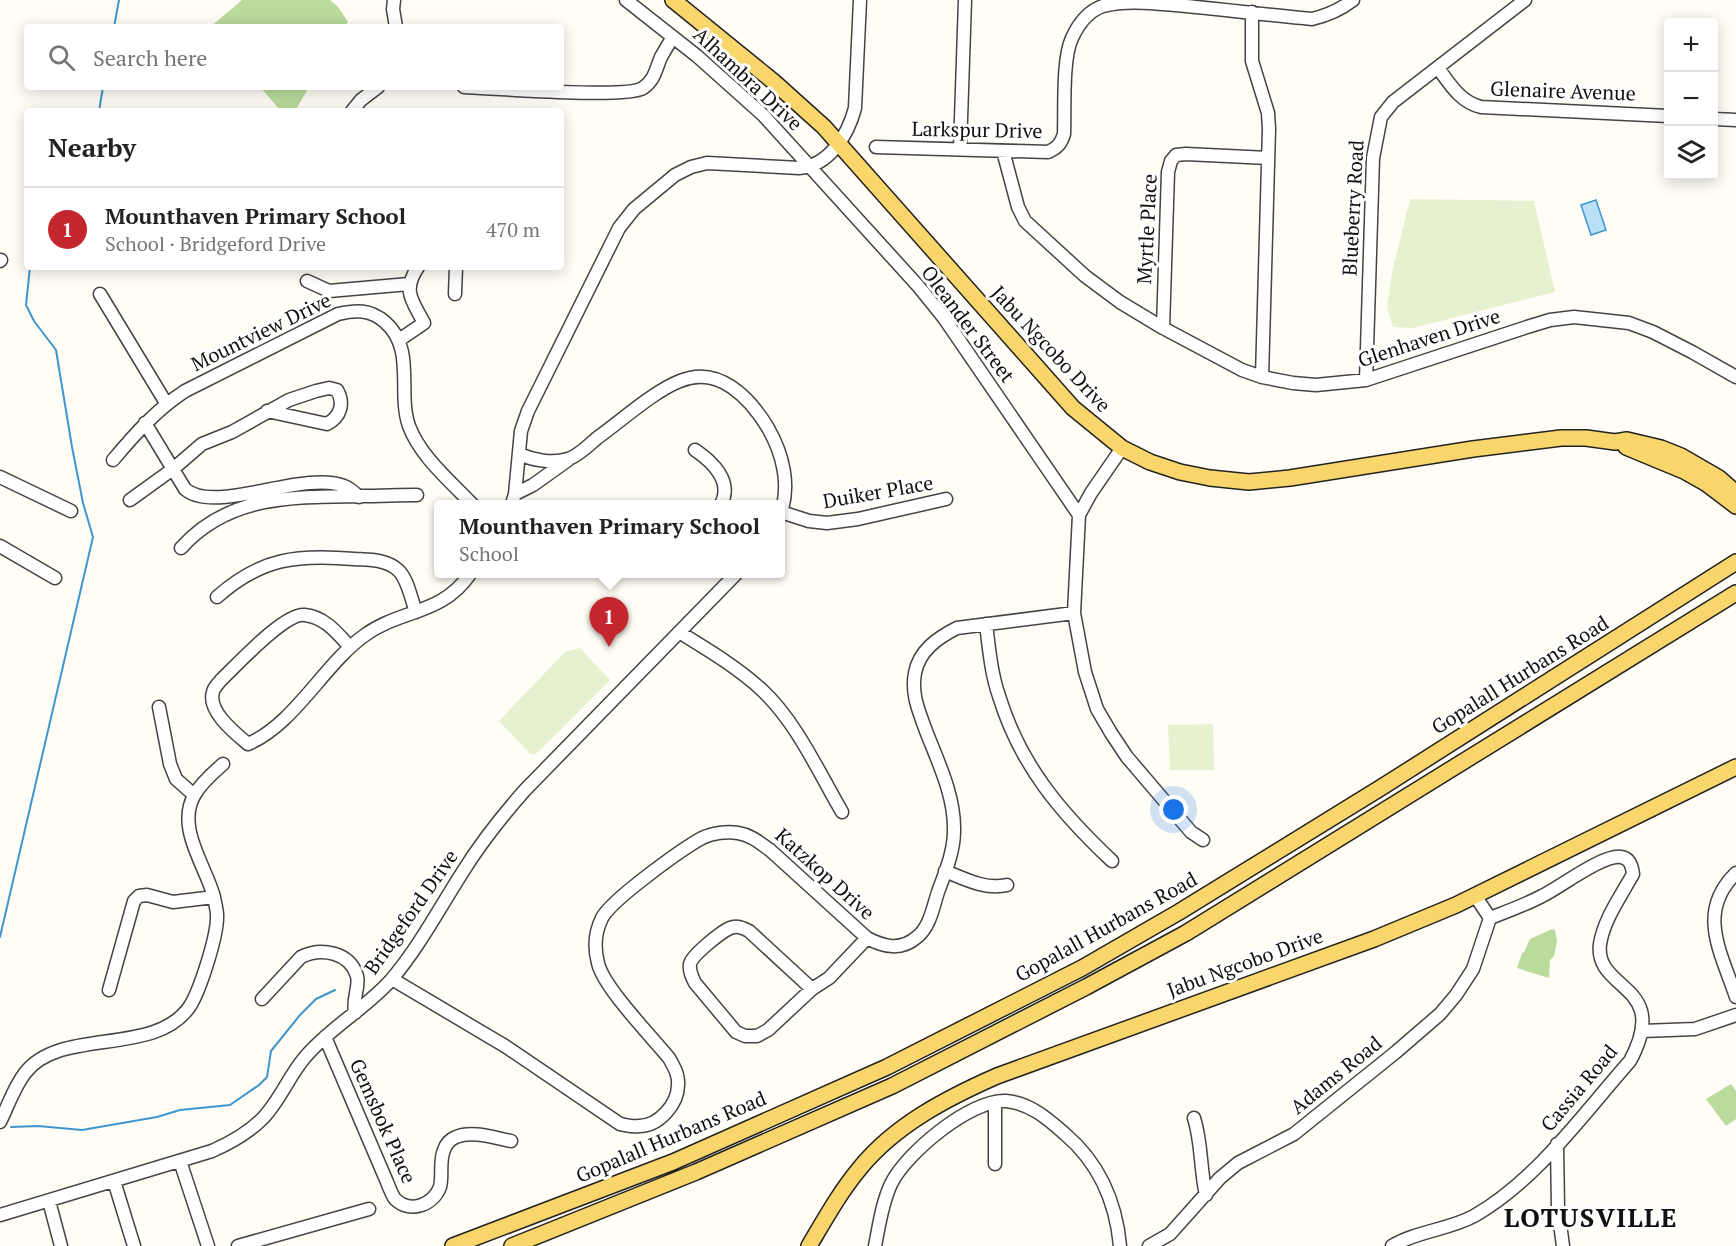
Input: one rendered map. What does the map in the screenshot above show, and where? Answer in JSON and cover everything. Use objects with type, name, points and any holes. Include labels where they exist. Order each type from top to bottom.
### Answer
[{"type":"main road","name":"Jabu Ngcobo Drive","points":[[673,0],[807,110],[839,143],[1073,408],[1122,448],[1150,462],[1180,472],[1249,482],[1290,478],[1473,449],[1561,438],[1586,438],[1615,442],[1684,471],[1707,484],[1736,506]]},
{"type":"main road","name":"Jabu Ngcobo Drive","points":[[1615,442],[1627,440],[1661,448],[1681,456],[1719,478],[1736,493]]},
{"type":"main road","points":[[1719,478],[1736,487]]},
{"type":"main road","name":"Gopalall Hurbans Road","points":[[453,1246],[705,1148],[887,1067],[1082,968],[1179,912],[1372,794],[1592,656],[1733,562]]},
{"type":"main road","name":"Gopalall Hurbans Road","points":[[512,1246],[696,1172],[892,1086],[1096,981],[1186,933],[1736,594]]},
{"type":"main road","name":"Jabu Ngcobo Drive","points":[[810,1246],[833,1204],[861,1166],[896,1133],[924,1113],[964,1090],[1374,939],[1476,897],[1736,766]]},
{"type":"street","points":[[394,0],[396,24]]},
{"type":"street","name":"Alhambra Drive","points":[[626,0],[673,37],[763,115],[811,167]]},
{"type":"street","points":[[513,499],[521,431],[528,411],[619,228],[634,209],[675,175],[692,167],[707,163],[811,167],[823,160],[839,143],[851,124],[855,108],[860,0]]},
{"type":"street","points":[[960,149],[964,0]]},
{"type":"street","name":"Larkspur Drive","points":[[876,147],[1048,152],[1056,149],[1062,142],[1064,134],[1070,41],[1090,13],[1101,7],[1119,2],[1312,18],[1329,15],[1353,0]]},
{"type":"street","name":"Blueberry Road","points":[[1366,380],[1372,170],[1381,117],[1393,102],[1525,0]]},
{"type":"street","points":[[1252,12],[1252,61],[1268,113],[1269,129],[1262,377]]},
{"type":"street","points":[[526,90],[631,92],[642,89],[653,79],[661,57],[673,37]]},
{"type":"street","name":"Glenaire Avenue","points":[[1438,68],[1460,97],[1471,105],[1664,116]]},
{"type":"street","points":[[354,108],[374,90]]},
{"type":"street","points":[[1718,119],[1736,120]]},
{"type":"street","name":"Glenhaven Drive","points":[[1003,151],[1018,207],[1025,221],[1085,276],[1120,302],[1163,328],[1242,370],[1262,377],[1316,385],[1366,380],[1387,375],[1527,327],[1574,316],[1629,323],[1645,329],[1692,351],[1736,377]]},
{"type":"street","name":"Myrtle Place","points":[[1163,328],[1166,202],[1170,161],[1176,156],[1186,154],[1268,159]]},
{"type":"street","name":"Oleander Street","points":[[811,167],[944,318],[1079,515]]},
{"type":"street","points":[[416,270],[409,284],[410,297],[424,323],[399,340],[404,360],[408,423],[415,439],[468,500]]},
{"type":"street","points":[[454,294],[456,270]]},
{"type":"street","points":[[307,281],[329,291],[409,284]]},
{"type":"street","points":[[100,294],[166,403]]},
{"type":"street","name":"Mountview Drive","points":[[113,460],[166,403],[185,391],[338,314],[354,311],[376,315],[389,326],[399,340]]},
{"type":"street","points":[[513,499],[656,395],[680,381],[696,378],[713,379],[730,384],[745,396],[760,414],[778,444],[786,481],[783,500]]},
{"type":"street","points":[[130,500],[173,469],[201,444],[232,432],[267,411],[289,400],[316,390],[329,388],[337,390],[341,397],[338,415],[335,420],[327,424],[267,411]]},
{"type":"street","points":[[145,423],[185,489],[199,497],[321,483],[344,486],[359,496]]},
{"type":"street","points":[[1122,448],[1079,515],[1074,613],[1085,672],[1096,709],[1127,757],[1191,832],[1203,840]]},
{"type":"street","points":[[695,450],[706,457],[723,478],[725,488],[723,500]]},
{"type":"street","points":[[519,454],[529,459],[547,461],[569,459]]},
{"type":"street","points":[[0,477],[71,510]]},
{"type":"street","points":[[180,548],[201,528],[215,519],[256,503],[301,497],[417,495]]},
{"type":"street","name":"Duiker Place","points":[[785,514],[827,523],[858,519],[946,500]]},
{"type":"street","points":[[0,546],[56,578]]},
{"type":"street","points":[[217,597],[236,582],[267,565],[299,557],[319,556],[378,561],[392,566],[403,576],[416,612]]},
{"type":"street","points":[[350,647],[330,626],[317,618],[304,614],[292,617],[280,624],[221,680],[213,690],[212,700],[215,709],[232,731],[248,744],[260,738],[279,722],[350,647],[365,635],[383,625],[429,608],[451,594],[465,578]]},
{"type":"street","name":"Bridgeford Drive","points":[[0,1215],[180,1161],[231,1143],[262,1119],[301,1062],[325,1037],[392,979],[498,821],[532,782],[731,578]]},
{"type":"street","name":"Katzkop Drive","points":[[392,979],[505,1046],[620,1124],[641,1127],[665,1115],[673,1103],[678,1086],[677,1071],[663,1050],[609,985],[598,965],[595,948],[597,934],[603,917],[614,901],[703,838],[721,833],[739,833],[754,838],[770,850],[867,938],[879,945],[891,948],[903,946],[914,940],[922,934],[928,922],[953,848],[954,831],[952,805],[914,697],[915,673],[918,663],[926,650],[941,636],[957,628],[1074,613]]},
{"type":"street","points":[[986,624],[998,694],[1006,718],[1030,766],[1067,817],[1112,861]]},
{"type":"street","points":[[679,632],[732,665],[763,692],[794,729],[842,812]]},
{"type":"street","points":[[159,707],[164,741],[176,779],[194,795]]},
{"type":"street","points":[[0,1122],[26,1072],[50,1055],[68,1048],[150,1034],[167,1026],[189,1007],[199,987],[217,917],[214,897],[191,837],[189,812],[194,795],[204,781],[223,764]]},
{"type":"street","name":"Cassia Road","points":[[1392,1246],[1407,1239],[1443,1229],[1479,1212],[1503,1195],[1557,1144],[1630,1061],[1638,1045],[1642,1031],[1638,1001],[1611,975],[1601,957],[1600,945],[1608,921],[1633,874],[1628,860],[1622,857],[1603,861],[1545,895],[1490,918]]},
{"type":"street","points":[[945,871],[984,886],[996,888],[1007,885]]},
{"type":"street","points":[[1736,873],[1723,887],[1713,916],[1717,939],[1736,997]]},
{"type":"street","points":[[109,990],[134,901],[139,896],[147,895],[173,902],[214,897]]},
{"type":"street","points":[[1476,897],[1490,918]]},
{"type":"street","name":"Adams Road","points":[[1152,1246],[1170,1234],[1220,1178],[1238,1163],[1294,1134],[1440,1014],[1473,969],[1490,918]]},
{"type":"street","points":[[812,989],[749,931],[740,927],[724,932],[690,962],[691,974],[695,983],[736,1032],[745,1036],[757,1035],[768,1030],[812,989],[829,978],[867,938]]},
{"type":"street","points":[[262,999],[301,957],[309,953],[334,953],[343,957],[352,966],[358,977],[353,1003],[355,1013]]},
{"type":"street","points":[[1642,1031],[1695,1029],[1736,1015]]},
{"type":"street","name":"Gemsbok Place","points":[[325,1037],[387,1182],[395,1198],[405,1205],[414,1207],[425,1205],[434,1196],[440,1186],[443,1151],[448,1142],[457,1136],[472,1134],[511,1141]]},
{"type":"street","points":[[994,1102],[995,1164]]},
{"type":"street","points":[[875,1246],[891,1184],[906,1162],[927,1140],[965,1114],[994,1102],[1016,1103],[1036,1111],[1080,1147],[1105,1184],[1114,1208],[1120,1246]]},
{"type":"street","points":[[1194,1118],[1198,1132],[1201,1175],[1206,1195]]},
{"type":"street","points":[[1557,1144],[1558,1209],[1563,1246]]},
{"type":"street","points":[[180,1161],[208,1246]]},
{"type":"street","points":[[114,1181],[134,1246]]},
{"type":"street","points":[[49,1201],[62,1246]]},
{"type":"street","points":[[238,1246],[369,1209]]},
{"type":"green space","points":[[242,0],[330,0],[339,8],[348,22],[346,24],[214,24]]},
{"type":"green space","points":[[263,90],[307,90],[297,108],[278,108]]},
{"type":"green space","points":[[1410,199],[1534,201],[1555,292],[1413,328],[1393,327],[1387,308],[1392,272]]},
{"type":"green space","points":[[580,648],[610,680],[536,754],[530,754],[499,721],[565,652]]},
{"type":"green space","points":[[1213,724],[1214,770],[1170,770],[1168,725]]},
{"type":"green space","points":[[1552,929],[1555,930],[1557,941],[1554,956],[1550,960],[1549,978],[1517,968],[1530,939]]},
{"type":"green space","points":[[1731,1084],[1736,1091],[1736,1119],[1726,1126],[1706,1099]]},
{"type":"water","points":[[1596,200],[1606,230],[1591,235],[1581,205]]},
{"type":"waterway","points":[[115,24],[119,0]]},
{"type":"waterway","points":[[100,108],[102,90]]},
{"type":"waterway","points":[[0,937],[93,537],[83,503],[56,350],[34,321],[26,305],[30,270]]},
{"type":"waterway","points":[[11,1127],[38,1126],[82,1130],[157,1117],[180,1110],[230,1105],[267,1077],[271,1051],[300,1015],[316,999],[335,990]]},
{"type":"place","name":"Mounthaven Primary School","points":[[609,647]]},
{"type":"district","name":"LOTUSVILLE","points":[[1591,1218]]}]
